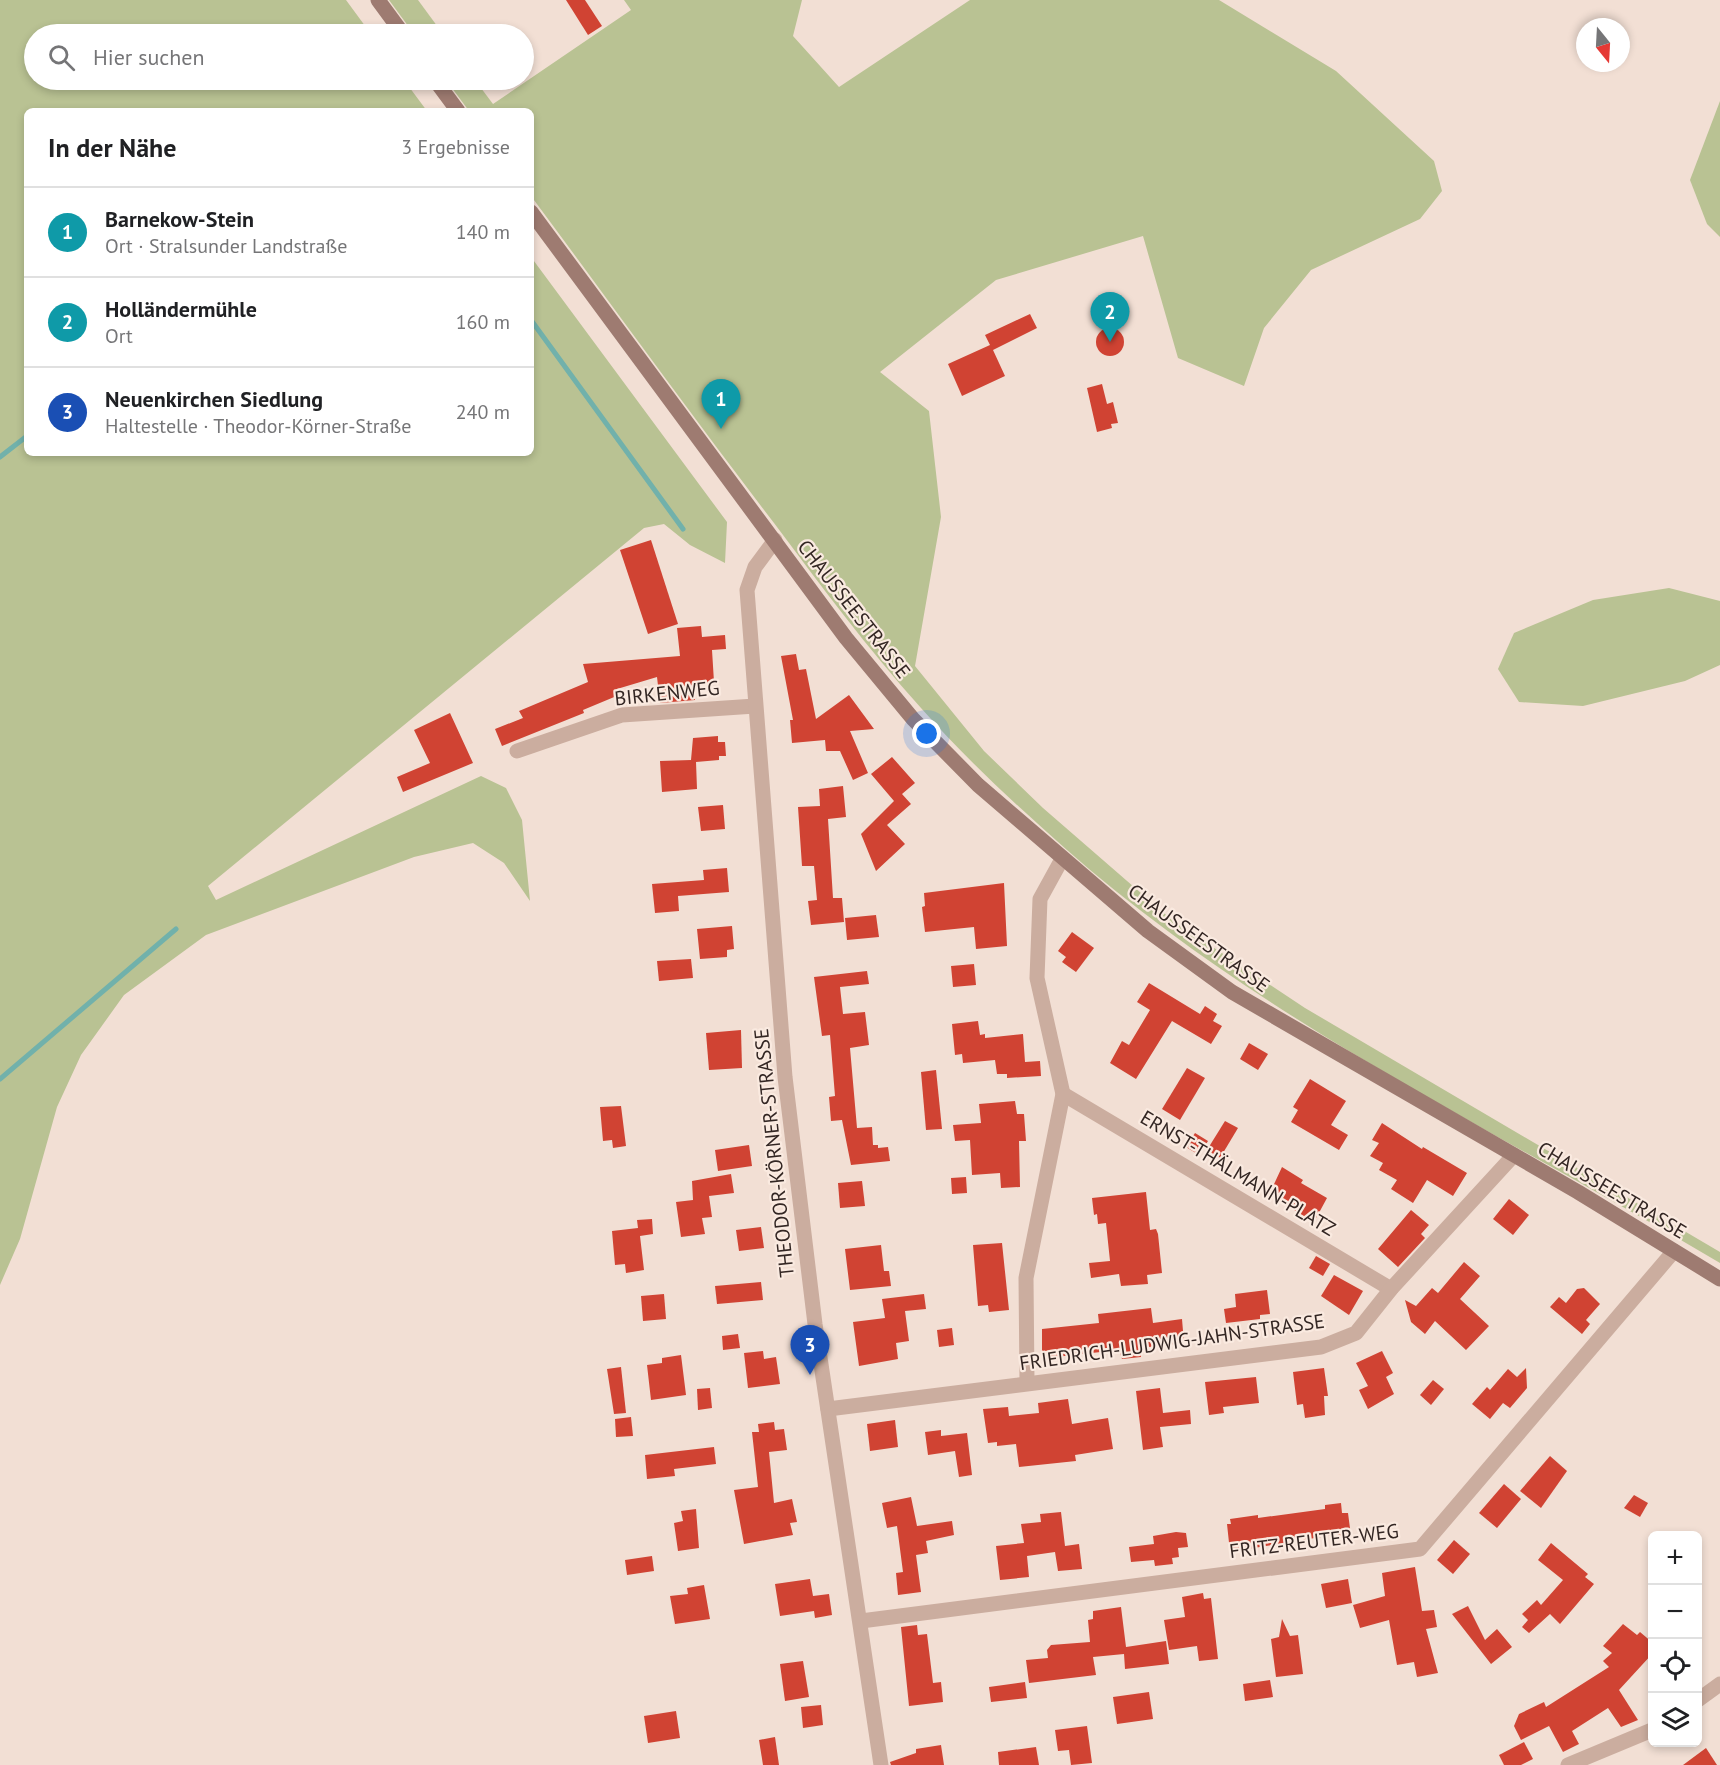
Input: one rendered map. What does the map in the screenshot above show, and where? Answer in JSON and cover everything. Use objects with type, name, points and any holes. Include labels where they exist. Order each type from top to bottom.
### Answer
[{"type":"main road","points":[[378,0],[396,24]]},
{"type":"main road","points":[[442,90],[456,108]]},
{"type":"main road","name":"CHAUSSEESTRASSE","points":[[534,216],[715,464],[775,540],[846,638],[913,719],[978,785],[1148,931],[1232,992],[1514,1155],[1720,1279]]},
{"type":"street","name":"THEODOR-KÖRNER-STRASSE","points":[[775,540],[755,567],[747,590],[785,1077],[814,1317],[881,1765]]},
{"type":"street","name":"BIRKENWEG","points":[[517,751],[622,715],[755,706]]},
{"type":"street","points":[[1027,1382],[1026,1278],[1063,1094],[1037,978],[1040,899],[1062,859]]},
{"type":"street","name":"ERNST-THÄLMANN-PLATZ","points":[[1063,1094],[1391,1288]]},
{"type":"street","name":"FRIEDRICH-LUDWIG-JAHN-STRASSE","points":[[828,1409],[1027,1382],[1321,1347],[1356,1333],[1391,1288],[1514,1155]]},
{"type":"street","name":"FRITZ-REUTER-WEG","points":[[861,1621],[1420,1549],[1674,1251]]},
{"type":"street","points":[[1702,1697],[1720,1684]]},
{"type":"street","points":[[1568,1765],[1648,1732]]},
{"type":"green space","points":[[0,0],[346,0],[364,24],[24,24],[24,90],[411,90],[425,108],[24,108],[24,456],[534,456],[534,261],[727,522],[725,563],[690,545],[664,524],[644,528],[208,886],[216,900],[481,776],[506,788],[522,820],[530,901],[504,863],[473,843],[414,857],[206,935],[124,995],[81,1055],[57,1107],[20,1239],[0,1285]]},
{"type":"green space","points":[[389,0],[418,0],[436,24],[407,24]]},
{"type":"green space","points":[[624,0],[802,0],[793,36],[839,87],[970,0],[1219,0],[1336,71],[1434,161],[1442,191],[1420,219],[1311,270],[1264,328],[1244,386],[1178,358],[1143,236],[996,280],[880,372],[929,411],[941,517],[915,666],[984,751],[1043,808],[1172,920],[1305,1008],[1720,1252],[1720,1263],[1383,1072],[1220,968],[1142,911],[1067,850],[1010,799],[938,727],[901,686],[809,570],[534,200],[534,108],[467,108],[453,90],[482,90],[493,104],[514,90],[534,90],[534,76],[631,10]]},
{"type":"green space","points":[[1720,101],[1720,237],[1707,224],[1690,180]]},
{"type":"green space","points":[[1669,588],[1720,601],[1720,665],[1685,681],[1583,706],[1519,702],[1498,669],[1514,633],[1593,600]]},
{"type":"building","points":[[566,0],[585,0],[602,26],[588,35]]},
{"type":"building","points":[[1030,314],[1037,328],[993,350],[1005,376],[962,396],[948,364],[990,345],[985,335]]},
{"type":"building","points":[[1110,328],[1120,332],[1124,342],[1120,352],[1110,356],[1100,352],[1096,342],[1100,332]]},
{"type":"building","points":[[1102,384],[1107,404],[1113,402],[1118,423],[1111,424],[1112,428],[1097,432],[1087,388]]},
{"type":"building","points":[[651,540],[678,624],[648,634],[620,550]]},
{"type":"building","points":[[701,626],[702,637],[725,635],[726,649],[712,650],[714,682],[695,684],[695,700],[660,703],[657,677],[617,689],[619,695],[583,710],[584,713],[502,746],[495,729],[523,718],[519,711],[588,682],[583,664],[680,656],[677,628]]},
{"type":"building","points":[[796,654],[799,670],[806,669],[816,719],[849,695],[874,729],[850,731],[868,773],[853,780],[840,751],[826,751],[825,740],[792,743],[790,720],[793,720],[781,656]]},
{"type":"building","points":[[450,713],[473,763],[403,792],[397,777],[430,763],[414,730]]},
{"type":"building","points":[[718,736],[718,742],[725,742],[726,756],[719,756],[719,760],[696,762],[697,789],[662,792],[660,761],[691,760],[693,738]]},
{"type":"building","points":[[892,757],[915,783],[902,794],[911,804],[887,825],[905,844],[876,871],[861,834],[894,801],[871,774]]},
{"type":"building","points":[[843,786],[846,817],[828,819],[833,898],[842,898],[844,922],[811,925],[808,901],[817,900],[814,866],[802,866],[798,807],[820,806],[819,789]]},
{"type":"building","points":[[723,805],[725,829],[701,831],[698,807]]},
{"type":"building","points":[[727,868],[729,892],[678,896],[679,911],[655,913],[652,884],[704,880],[703,870]]},
{"type":"building","points":[[1004,883],[1007,946],[976,949],[974,927],[925,932],[922,907],[925,906],[924,893]]},
{"type":"building","points":[[876,915],[879,937],[847,940],[845,918]]},
{"type":"building","points":[[732,926],[734,949],[727,950],[727,957],[700,959],[697,929]]},
{"type":"building","points":[[1072,932],[1094,948],[1076,972],[1062,962],[1066,957],[1058,951]]},
{"type":"building","points":[[691,959],[693,978],[659,981],[657,961]]},
{"type":"building","points":[[974,964],[976,985],[953,987],[951,966]]},
{"type":"building","points":[[867,971],[869,984],[840,987],[843,1014],[865,1012],[869,1045],[850,1048],[857,1128],[872,1127],[873,1145],[878,1145],[878,1148],[888,1147],[890,1161],[851,1165],[842,1120],[831,1121],[829,1097],[835,1096],[830,1035],[822,1036],[814,977]]},
{"type":"building","points":[[1149,983],[1200,1014],[1205,1006],[1217,1014],[1213,1021],[1222,1026],[1211,1044],[1172,1021],[1136,1079],[1110,1063],[1122,1041],[1129,1045],[1150,1010],[1137,1002]]},
{"type":"building","points":[[978,1021],[980,1035],[985,1034],[985,1038],[1023,1034],[1025,1062],[1040,1061],[1041,1076],[1007,1078],[1007,1074],[997,1074],[995,1060],[963,1063],[962,1054],[955,1055],[952,1024]]},
{"type":"building","points":[[741,1030],[742,1068],[709,1070],[706,1033]]},
{"type":"building","points":[[1249,1043],[1268,1054],[1258,1070],[1240,1059]]},
{"type":"building","points":[[1187,1068],[1205,1078],[1180,1120],[1162,1109]]},
{"type":"building","points":[[936,1070],[942,1129],[926,1130],[921,1072]]},
{"type":"building","points":[[1310,1079],[1346,1101],[1331,1125],[1348,1135],[1339,1150],[1291,1122],[1298,1110],[1293,1107]]},
{"type":"building","points":[[1015,1101],[1017,1114],[1024,1114],[1026,1141],[1019,1141],[1020,1187],[1001,1188],[1000,1173],[972,1175],[970,1140],[955,1141],[953,1125],[981,1123],[979,1104]]},
{"type":"building","points":[[621,1106],[626,1146],[613,1148],[612,1140],[603,1141],[600,1107]]},
{"type":"building","points":[[1225,1121],[1238,1128],[1220,1158],[1207,1150]]},
{"type":"building","points":[[1382,1123],[1422,1149],[1423,1147],[1467,1173],[1453,1196],[1427,1180],[1413,1203],[1391,1189],[1397,1180],[1379,1170],[1383,1163],[1370,1156],[1379,1143],[1372,1140]]},
{"type":"building","points":[[1195,1133],[1208,1141],[1199,1155],[1186,1147]]},
{"type":"building","points":[[749,1145],[752,1166],[718,1171],[715,1150]]},
{"type":"building","points":[[1282,1167],[1303,1180],[1301,1183],[1327,1198],[1314,1222],[1269,1195]]},
{"type":"building","points":[[731,1174],[734,1193],[709,1196],[712,1217],[702,1218],[705,1234],[681,1237],[676,1202],[693,1200],[692,1181]]},
{"type":"building","points":[[966,1177],[967,1193],[952,1194],[951,1178]]},
{"type":"building","points":[[862,1181],[865,1206],[840,1208],[838,1183]]},
{"type":"building","points":[[1146,1192],[1150,1230],[1156,1229],[1158,1234],[1162,1273],[1147,1275],[1148,1284],[1121,1286],[1119,1274],[1091,1278],[1089,1263],[1110,1261],[1106,1223],[1098,1224],[1097,1214],[1094,1215],[1092,1198]]},
{"type":"building","points":[[1509,1199],[1529,1215],[1513,1235],[1493,1219]]},
{"type":"building","points":[[1411,1210],[1429,1225],[1421,1234],[1425,1238],[1398,1267],[1378,1249]]},
{"type":"building","points":[[652,1219],[653,1234],[640,1236],[644,1270],[626,1273],[625,1264],[615,1265],[612,1231],[638,1228],[637,1220]]},
{"type":"building","points":[[761,1227],[764,1248],[739,1251],[736,1230]]},
{"type":"building","points":[[1002,1243],[1009,1310],[989,1312],[988,1305],[978,1306],[973,1245]]},
{"type":"building","points":[[881,1245],[884,1271],[889,1271],[891,1286],[850,1290],[845,1249]]},
{"type":"building","points":[[1316,1256],[1330,1264],[1323,1276],[1309,1268]]},
{"type":"building","points":[[1464,1262],[1480,1276],[1460,1299],[1489,1326],[1466,1350],[1435,1321],[1425,1334],[1411,1322],[1405,1300],[1416,1306],[1432,1288],[1438,1293]]},
{"type":"building","points":[[1334,1275],[1363,1291],[1349,1315],[1321,1296]]},
{"type":"building","points":[[761,1282],[763,1300],[717,1304],[715,1286]]},
{"type":"building","points":[[1584,1288],[1600,1304],[1586,1320],[1590,1324],[1582,1334],[1550,1307],[1559,1297],[1566,1303],[1577,1289]]},
{"type":"building","points":[[1267,1290],[1270,1314],[1260,1315],[1260,1319],[1226,1323],[1224,1309],[1236,1307],[1235,1294]]},
{"type":"building","points":[[664,1294],[666,1319],[643,1321],[641,1296]]},
{"type":"building","points":[[924,1294],[926,1309],[905,1311],[909,1341],[896,1343],[898,1359],[859,1366],[853,1322],[885,1318],[882,1299]]},
{"type":"building","points":[[1151,1308],[1153,1323],[1182,1319],[1184,1343],[1140,1348],[1141,1357],[1122,1359],[1119,1350],[1046,1358],[1042,1350],[1042,1329],[1099,1323],[1098,1314]]},
{"type":"building","points":[[952,1328],[954,1345],[939,1347],[937,1330]]},
{"type":"building","points":[[738,1334],[740,1348],[723,1350],[722,1336]]},
{"type":"building","points":[[763,1351],[764,1359],[776,1357],[780,1384],[748,1388],[744,1353]]},
{"type":"building","points":[[1382,1351],[1393,1373],[1386,1377],[1394,1394],[1368,1409],[1359,1390],[1368,1386],[1356,1363]]},
{"type":"building","points":[[681,1355],[686,1395],[651,1400],[647,1365],[662,1363],[662,1358]]},
{"type":"building","points":[[621,1367],[626,1413],[614,1414],[607,1369]]},
{"type":"building","points":[[1324,1368],[1328,1396],[1324,1396],[1325,1415],[1305,1418],[1303,1404],[1297,1405],[1293,1372]]},
{"type":"building","points":[[1526,1368],[1527,1388],[1510,1408],[1503,1403],[1490,1419],[1472,1404],[1487,1387],[1490,1390],[1508,1369],[1517,1377]]},
{"type":"building","points":[[1256,1377],[1259,1403],[1223,1407],[1224,1413],[1209,1415],[1205,1382]]},
{"type":"building","points":[[1433,1380],[1444,1389],[1431,1405],[1420,1395]]},
{"type":"building","points":[[710,1388],[712,1408],[698,1410],[697,1389]]},
{"type":"building","points":[[1160,1388],[1163,1413],[1190,1410],[1191,1424],[1160,1427],[1163,1447],[1143,1450],[1136,1391]]},
{"type":"building","points":[[1068,1399],[1072,1424],[1108,1418],[1113,1449],[1075,1455],[1076,1461],[1019,1467],[1016,1444],[997,1446],[997,1442],[988,1443],[983,1409],[1008,1407],[1009,1416],[1039,1413],[1038,1403]]},
{"type":"building","points":[[631,1417],[633,1436],[616,1437],[615,1419]]},
{"type":"building","points":[[895,1420],[898,1447],[870,1451],[867,1424]]},
{"type":"building","points":[[774,1422],[775,1430],[784,1429],[787,1450],[769,1452],[774,1503],[792,1499],[797,1522],[790,1523],[793,1535],[744,1544],[734,1490],[758,1487],[752,1432],[759,1432],[758,1424]]},
{"type":"building","points":[[941,1430],[941,1436],[967,1433],[972,1475],[959,1477],[955,1451],[928,1455],[925,1432]]},
{"type":"building","points":[[714,1447],[716,1464],[674,1469],[675,1476],[647,1479],[645,1455]]},
{"type":"building","points":[[1550,1456],[1567,1471],[1541,1508],[1520,1491]]},
{"type":"building","points":[[1504,1484],[1521,1499],[1497,1528],[1479,1513]]},
{"type":"building","points":[[1634,1495],[1648,1503],[1640,1517],[1624,1508]]},
{"type":"building","points":[[911,1497],[917,1526],[952,1521],[954,1535],[926,1541],[928,1553],[916,1555],[921,1592],[898,1595],[896,1573],[903,1572],[897,1526],[887,1528],[882,1503]]},
{"type":"building","points":[[1341,1503],[1342,1513],[1348,1513],[1351,1536],[1327,1536],[1230,1552],[1227,1524],[1231,1524],[1230,1519],[1258,1515],[1258,1518],[1325,1509],[1325,1505]]},
{"type":"building","points":[[696,1509],[699,1548],[678,1551],[674,1523],[683,1521],[681,1511]]},
{"type":"building","points":[[1061,1512],[1065,1546],[1079,1544],[1082,1569],[1058,1571],[1055,1552],[1027,1556],[1029,1577],[1000,1580],[996,1546],[1024,1543],[1021,1524],[1041,1522],[1040,1514]]},
{"type":"building","points":[[1176,1532],[1186,1533],[1188,1547],[1178,1548],[1179,1557],[1172,1558],[1173,1564],[1155,1566],[1154,1560],[1131,1562],[1129,1547],[1154,1544],[1153,1536]]},
{"type":"building","points":[[1454,1540],[1470,1554],[1453,1574],[1437,1560]]},
{"type":"building","points":[[1551,1543],[1588,1574],[1585,1577],[1594,1584],[1560,1624],[1550,1614],[1529,1633],[1522,1627],[1528,1620],[1522,1614],[1537,1600],[1541,1605],[1563,1580],[1538,1560]]},
{"type":"building","points":[[652,1556],[654,1571],[627,1575],[625,1560]]},
{"type":"building","points":[[1415,1567],[1422,1611],[1434,1610],[1437,1627],[1426,1629],[1438,1673],[1417,1677],[1414,1662],[1397,1665],[1389,1620],[1360,1628],[1353,1605],[1385,1596],[1382,1573]]},
{"type":"building","points":[[810,1579],[813,1596],[829,1594],[832,1615],[815,1618],[814,1611],[780,1616],[775,1584]]},
{"type":"building","points":[[1348,1579],[1352,1603],[1326,1608],[1321,1584]]},
{"type":"building","points":[[704,1585],[710,1619],[675,1624],[670,1596],[688,1594],[687,1588]]},
{"type":"building","points":[[1203,1593],[1204,1599],[1211,1598],[1218,1659],[1199,1661],[1197,1646],[1169,1650],[1164,1620],[1185,1617],[1182,1597]]},
{"type":"building","points":[[1468,1606],[1485,1640],[1497,1629],[1512,1647],[1491,1664],[1452,1614]]},
{"type":"building","points":[[1121,1607],[1126,1647],[1166,1641],[1169,1664],[1125,1669],[1124,1654],[1093,1657],[1096,1675],[1029,1683],[1026,1660],[1048,1658],[1047,1650],[1051,1645],[1090,1642],[1088,1620],[1093,1619],[1093,1611]]},
{"type":"building","points":[[1282,1619],[1290,1636],[1298,1635],[1303,1674],[1276,1677],[1271,1639],[1279,1637]]},
{"type":"building","points":[[1623,1624],[1637,1635],[1640,1632],[1648,1639],[1648,1658],[1619,1690],[1638,1720],[1621,1727],[1608,1708],[1572,1731],[1579,1744],[1563,1752],[1549,1726],[1521,1740],[1514,1726],[1519,1714],[1544,1702],[1546,1707],[1609,1667],[1603,1661],[1612,1653],[1603,1646]]},
{"type":"building","points":[[917,1625],[918,1635],[927,1634],[933,1683],[941,1682],[943,1702],[909,1706],[901,1627]]},
{"type":"building","points":[[803,1661],[809,1697],[785,1701],[780,1664]]},
{"type":"building","points":[[1270,1680],[1273,1697],[1245,1701],[1243,1684]]},
{"type":"building","points":[[1025,1682],[1027,1698],[991,1702],[989,1687]]},
{"type":"building","points":[[1149,1692],[1153,1719],[1117,1724],[1113,1697]]},
{"type":"building","points":[[821,1705],[823,1725],[803,1728],[801,1707]]},
{"type":"building","points":[[676,1711],[680,1738],[648,1743],[644,1716]]},
{"type":"building","points":[[1087,1726],[1092,1763],[1071,1765],[1069,1750],[1058,1751],[1055,1730]]},
{"type":"building","points":[[775,1737],[779,1765],[763,1765],[759,1740]]},
{"type":"building","points":[[1524,1742],[1533,1759],[1521,1765],[1504,1765],[1499,1755]]},
{"type":"building","points":[[941,1745],[944,1765],[891,1765],[890,1762],[916,1753],[916,1749]]},
{"type":"building","points":[[1036,1747],[1039,1765],[999,1765],[998,1752]]},
{"type":"building","points":[[1706,1748],[1717,1765],[1683,1765]]},
{"type":"waterway","points":[[534,324],[683,529]]},
{"type":"waterway","points":[[0,457],[24,438]]},
{"type":"waterway","points":[[0,1079],[176,929]]},
{"type":"place","name":"Holländermühle","points":[[1110,342]]},
{"type":"place","name":"Barnekow-Stein","points":[[721,429]]},
{"type":"place","name":"Neuenkirchen Siedlung","points":[[810,1375]]}]
